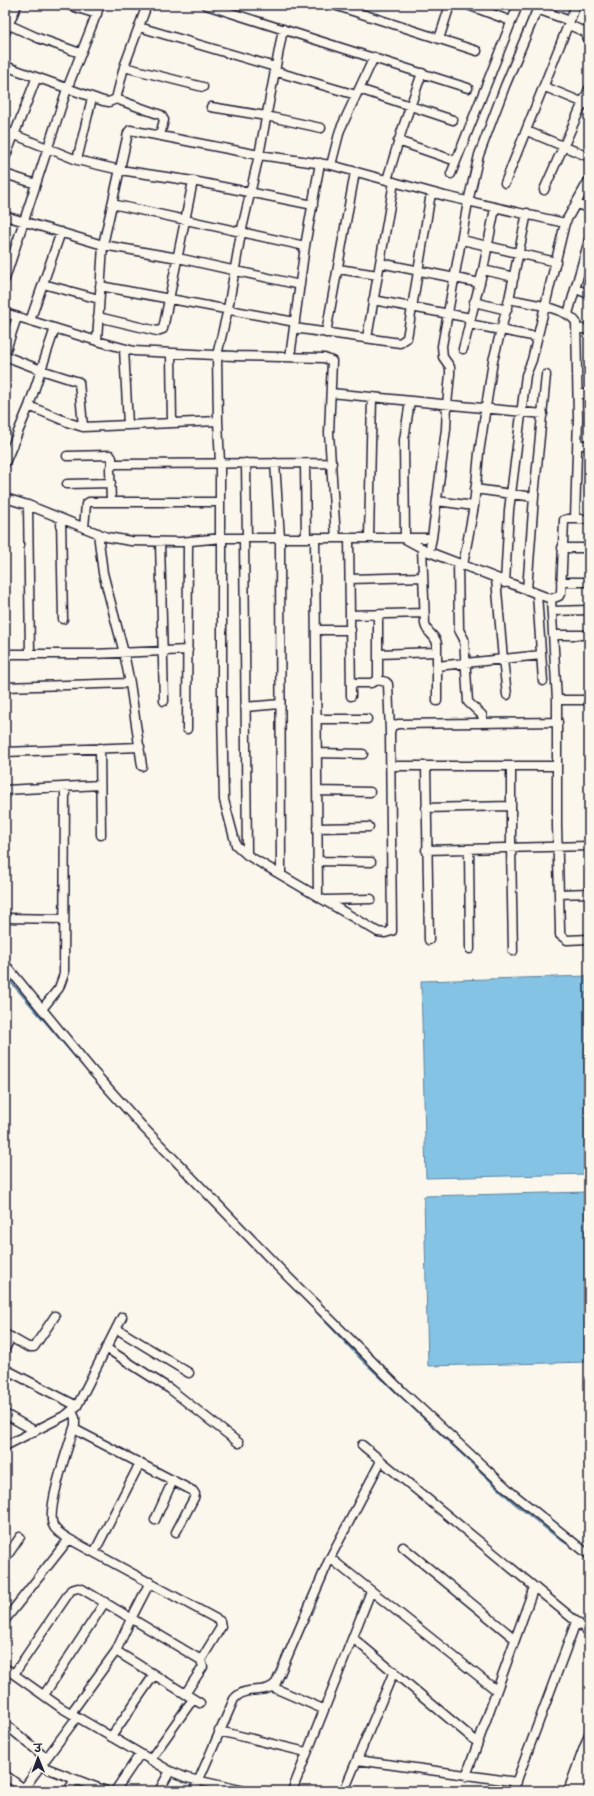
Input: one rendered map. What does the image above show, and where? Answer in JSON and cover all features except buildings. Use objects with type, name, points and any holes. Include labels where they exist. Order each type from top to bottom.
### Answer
[{"type":"main road","points":[[577,1791],[588,1763]]},
{"type":"street","points":[[5,33],[7,24],[17,5]]},
{"type":"street","points":[[68,5],[97,14]]},
{"type":"street","points":[[5,279],[67,89],[100,5]]},
{"type":"street","points":[[116,99],[124,67],[147,5]]},
{"type":"street","points":[[206,5],[468,88]]},
{"type":"street","points":[[334,5],[477,51]]},
{"type":"street","points":[[439,39],[450,5]]},
{"type":"street","points":[[468,5],[511,21]]},
{"type":"street","points":[[451,174],[518,5]]},
{"type":"street","points":[[505,183],[576,5]]},
{"type":"street","points":[[437,701],[436,639],[426,629],[423,577],[425,550],[432,538],[446,428],[450,367],[443,357],[442,346],[468,202],[479,155],[487,132],[538,7],[582,30],[588,37]]},
{"type":"street","points":[[7,24],[38,38],[80,53]]},
{"type":"street","points":[[139,27],[275,69],[410,106],[453,120]]},
{"type":"street","points":[[283,29],[259,155],[241,233],[228,308],[217,355],[220,463],[224,800],[236,845],[247,855],[378,932],[385,934],[392,930],[390,732],[388,684],[378,680],[371,683],[351,683]]},
{"type":"street","points":[[331,165],[340,130],[374,57]]},
{"type":"street","points":[[5,66],[36,79],[92,98],[106,102],[116,99],[160,115],[164,120],[160,135]]},
{"type":"street","points":[[124,67],[203,87]]},
{"type":"street","points":[[367,338],[380,263],[390,181],[398,141],[422,73]]},
{"type":"street","points":[[5,158],[36,79]]},
{"type":"street","points":[[544,88],[586,104]]},
{"type":"street","points":[[544,190],[563,147],[586,104],[589,89]]},
{"type":"street","points":[[77,160],[92,98]]},
{"type":"street","points":[[211,106],[321,128]]},
{"type":"street","points":[[96,341],[103,245],[128,133],[130,130],[259,155],[331,165],[431,193],[565,223]]},
{"type":"street","points":[[5,131],[48,147],[77,160],[120,170],[193,181],[313,205]]},
{"type":"street","points":[[527,131],[589,158]]},
{"type":"street","points":[[398,141],[456,161]]},
{"type":"street","points":[[290,357],[305,246],[320,163]]},
{"type":"street","points":[[326,333],[355,172]]},
{"type":"street","points":[[5,174],[36,184]]},
{"type":"street","points":[[505,582],[511,494],[523,412],[526,376],[532,360],[565,223],[569,213],[576,204],[589,180]]},
{"type":"street","points":[[98,317],[161,331],[164,326],[170,299],[184,220],[193,181]]},
{"type":"street","points":[[100,286],[228,308],[326,333],[400,343],[405,341],[431,193]]},
{"type":"street","points":[[112,204],[305,246]]},
{"type":"street","points":[[576,204],[589,208]]},
{"type":"street","points":[[463,349],[483,270],[495,208]]},
{"type":"street","points":[[484,723],[482,715],[468,702],[464,639],[459,630],[461,564],[474,506],[485,409],[493,361],[507,310],[527,214]]},
{"type":"street","points":[[5,216],[103,245],[178,258],[300,285]]},
{"type":"street","points":[[30,321],[61,232]]},
{"type":"street","points":[[462,240],[519,252],[556,262]]},
{"type":"street","points":[[568,314],[587,255],[589,240]]},
{"type":"street","points":[[380,263],[480,283]]},
{"type":"street","points":[[338,269],[378,275]]},
{"type":"street","points":[[483,270],[514,277]]},
{"type":"street","points":[[43,284],[99,299]]},
{"type":"street","points":[[576,289],[589,294]]},
{"type":"street","points":[[509,299],[544,306],[568,314],[576,322],[578,445],[575,519]]},
{"type":"street","points":[[373,300],[448,314],[501,330],[537,337]]},
{"type":"street","points":[[474,302],[507,310]]},
{"type":"street","points":[[5,313],[124,349],[171,354],[324,358],[332,361],[329,433],[336,538]]},
{"type":"street","points":[[5,353],[17,317]]},
{"type":"street","points":[[6,461],[29,406],[54,328]]},
{"type":"street","points":[[577,328],[589,330]]},
{"type":"street","points":[[124,349],[128,425]]},
{"type":"street","points":[[171,354],[172,422]]},
{"type":"street","points":[[5,356],[41,370],[79,382],[83,427]]},
{"type":"street","points":[[527,590],[534,497],[546,375]]},
{"type":"street","points":[[331,393],[543,414]]},
{"type":"street","points":[[578,394],[589,394]]},
{"type":"street","points":[[369,538],[372,397]]},
{"type":"street","points":[[405,539],[404,446],[410,401]]},
{"type":"street","points":[[29,406],[83,427],[218,421]]},
{"type":"street","points":[[578,445],[589,445]]},
{"type":"street","points":[[67,456],[110,455],[112,458],[112,466],[110,470],[111,502]]},
{"type":"street","points":[[112,466],[115,464],[275,462],[305,464],[332,463]]},
{"type":"street","points":[[275,462],[280,538],[281,874]]},
{"type":"street","points":[[246,463],[245,707],[247,855]]},
{"type":"street","points":[[305,464],[306,538]]},
{"type":"street","points":[[67,484],[111,483]]},
{"type":"street","points":[[475,489],[534,497]]},
{"type":"street","points":[[5,498],[28,505],[84,528],[117,539],[188,542],[221,538],[432,538]]},
{"type":"street","points":[[437,501],[474,506]]},
{"type":"street","points":[[84,528],[86,504],[89,502],[220,502]]},
{"type":"street","points":[[28,505],[30,654]]},
{"type":"street","points":[[61,519],[63,618]]},
{"type":"street","points":[[405,539],[425,550],[496,579],[551,599],[559,596],[564,520],[589,519]]},
{"type":"street","points":[[98,533],[103,573],[124,653],[130,683],[142,766]]},
{"type":"street","points":[[315,538],[317,861],[321,898]]},
{"type":"street","points":[[349,538],[351,696]]},
{"type":"street","points":[[160,542],[164,701]]},
{"type":"street","points":[[187,729],[188,542]]},
{"type":"street","points":[[562,548],[589,548]]},
{"type":"street","points":[[350,579],[423,577]]},
{"type":"street","points":[[496,579],[503,659],[508,695]]},
{"type":"street","points":[[561,582],[589,582]]},
{"type":"street","points":[[537,594],[543,681]]},
{"type":"street","points":[[551,599],[558,722],[557,846],[560,935],[567,940],[589,939]]},
{"type":"street","points":[[552,611],[589,610]]},
{"type":"street","points":[[350,615],[424,613]]},
{"type":"street","points":[[378,614],[378,680]]},
{"type":"street","points":[[316,630],[351,630]]},
{"type":"street","points":[[554,635],[589,635]]},
{"type":"street","points":[[5,654],[124,653],[188,650]]},
{"type":"street","points":[[378,654],[437,652]]},
{"type":"street","points":[[437,666],[541,655]]},
{"type":"street","points":[[5,687],[130,683]]},
{"type":"street","points":[[557,700],[589,700]]},
{"type":"street","points":[[245,707],[280,704]]},
{"type":"street","points":[[316,719],[367,719]]},
{"type":"street","points":[[390,732],[392,726],[398,724],[558,722]]},
{"type":"street","points":[[5,752],[140,747]]},
{"type":"street","points":[[100,748],[101,835]]},
{"type":"street","points":[[317,753],[363,754]]},
{"type":"street","points":[[390,766],[557,766]]},
{"type":"street","points":[[426,766],[428,940]]},
{"type":"street","points":[[511,766],[510,806],[513,951]]},
{"type":"street","points":[[5,790],[100,785]]},
{"type":"street","points":[[42,1009],[54,996],[63,980],[65,787]]},
{"type":"street","points":[[317,791],[370,792]]},
{"type":"street","points":[[426,808],[510,806]]},
{"type":"street","points":[[317,828],[369,827]]},
{"type":"street","points":[[426,850],[589,846]]},
{"type":"street","points":[[469,849],[470,949]]},
{"type":"street","points":[[317,861],[371,862]]},
{"type":"street","points":[[559,894],[589,893]]},
{"type":"street","points":[[321,898],[372,899]]},
{"type":"street","points":[[5,918],[64,919]]},
{"type":"street","points":[[5,964],[91,1069],[142,1126],[402,1391],[512,1493],[589,1555]]},
{"type":"street","points":[[5,1349],[8,1336],[28,1347],[34,1347],[55,1316]]},
{"type":"street","points":[[5,1446],[74,1408],[122,1317]]},
{"type":"street","points":[[116,1329],[189,1373]]},
{"type":"street","points":[[106,1348],[170,1389],[239,1443]]},
{"type":"street","points":[[5,1369],[74,1408]]},
{"type":"street","points":[[74,1408],[74,1429],[53,1500],[51,1518],[54,1527],[69,1539],[95,1551],[221,1624],[218,1632],[201,1660]]},
{"type":"street","points":[[5,1414],[35,1430]]},
{"type":"street","points":[[74,1429],[193,1490],[195,1494],[176,1532]]},
{"type":"street","points":[[362,1445],[589,1632]]},
{"type":"street","points":[[194,1791],[234,1699],[243,1691],[267,1689],[276,1683],[330,1558],[381,1461]]},
{"type":"street","points":[[95,1551],[140,1463]]},
{"type":"street","points":[[155,1520],[173,1480]]},
{"type":"street","points":[[5,1559],[20,1537]]},
{"type":"street","points":[[5,1620],[69,1539]]},
{"type":"street","points":[[403,1547],[515,1639]]},
{"type":"street","points":[[330,1558],[496,1690]]},
{"type":"street","points":[[5,1774],[23,1790],[41,1766],[116,1651],[150,1582]]},
{"type":"street","points":[[466,1776],[534,1587]]},
{"type":"street","points":[[14,1674],[71,1590],[78,1588],[105,1602],[201,1660],[203,1667],[185,1694]]},
{"type":"street","points":[[292,1791],[306,1752],[371,1591]]},
{"type":"street","points":[[44,1695],[105,1602]]},
{"type":"street","points":[[513,1791],[576,1622]]},
{"type":"street","points":[[353,1638],[478,1742]]},
{"type":"street","points":[[116,1651],[200,1703]]},
{"type":"street","points":[[5,1668],[74,1715],[170,1771],[183,1776],[245,1791]]},
{"type":"street","points":[[344,1791],[394,1671]]},
{"type":"street","points":[[111,1737],[154,1675]]},
{"type":"street","points":[[272,1686],[323,1709]]},
{"type":"street","points":[[150,1760],[193,1699]]},
{"type":"street","points":[[7,1729],[46,1758]]},
{"type":"street","points":[[219,1731],[306,1752]]},
{"type":"street","points":[[568,1791],[589,1734]]},
{"type":"street","points":[[115,1791],[140,1754]]},
{"type":"street","points":[[357,1760],[517,1782]]},
{"type":"street","points":[[41,1766],[106,1791]]},
{"type":"street","points":[[159,1791],[170,1771]]},
{"type":"street","points":[[68,1791],[75,1779]]},
{"type":"water","points":[[589,976],[589,1174],[426,1178],[421,981]]},
{"type":"water","points":[[589,1192],[589,1362],[428,1366],[424,1196]]},
{"type":"waterway","points":[[5,975],[84,1067]]},
{"type":"waterway","points":[[93,1077],[118,1105]]},
{"type":"waterway","points":[[294,1288],[361,1359],[513,1502],[558,1538],[578,1551]]}]
